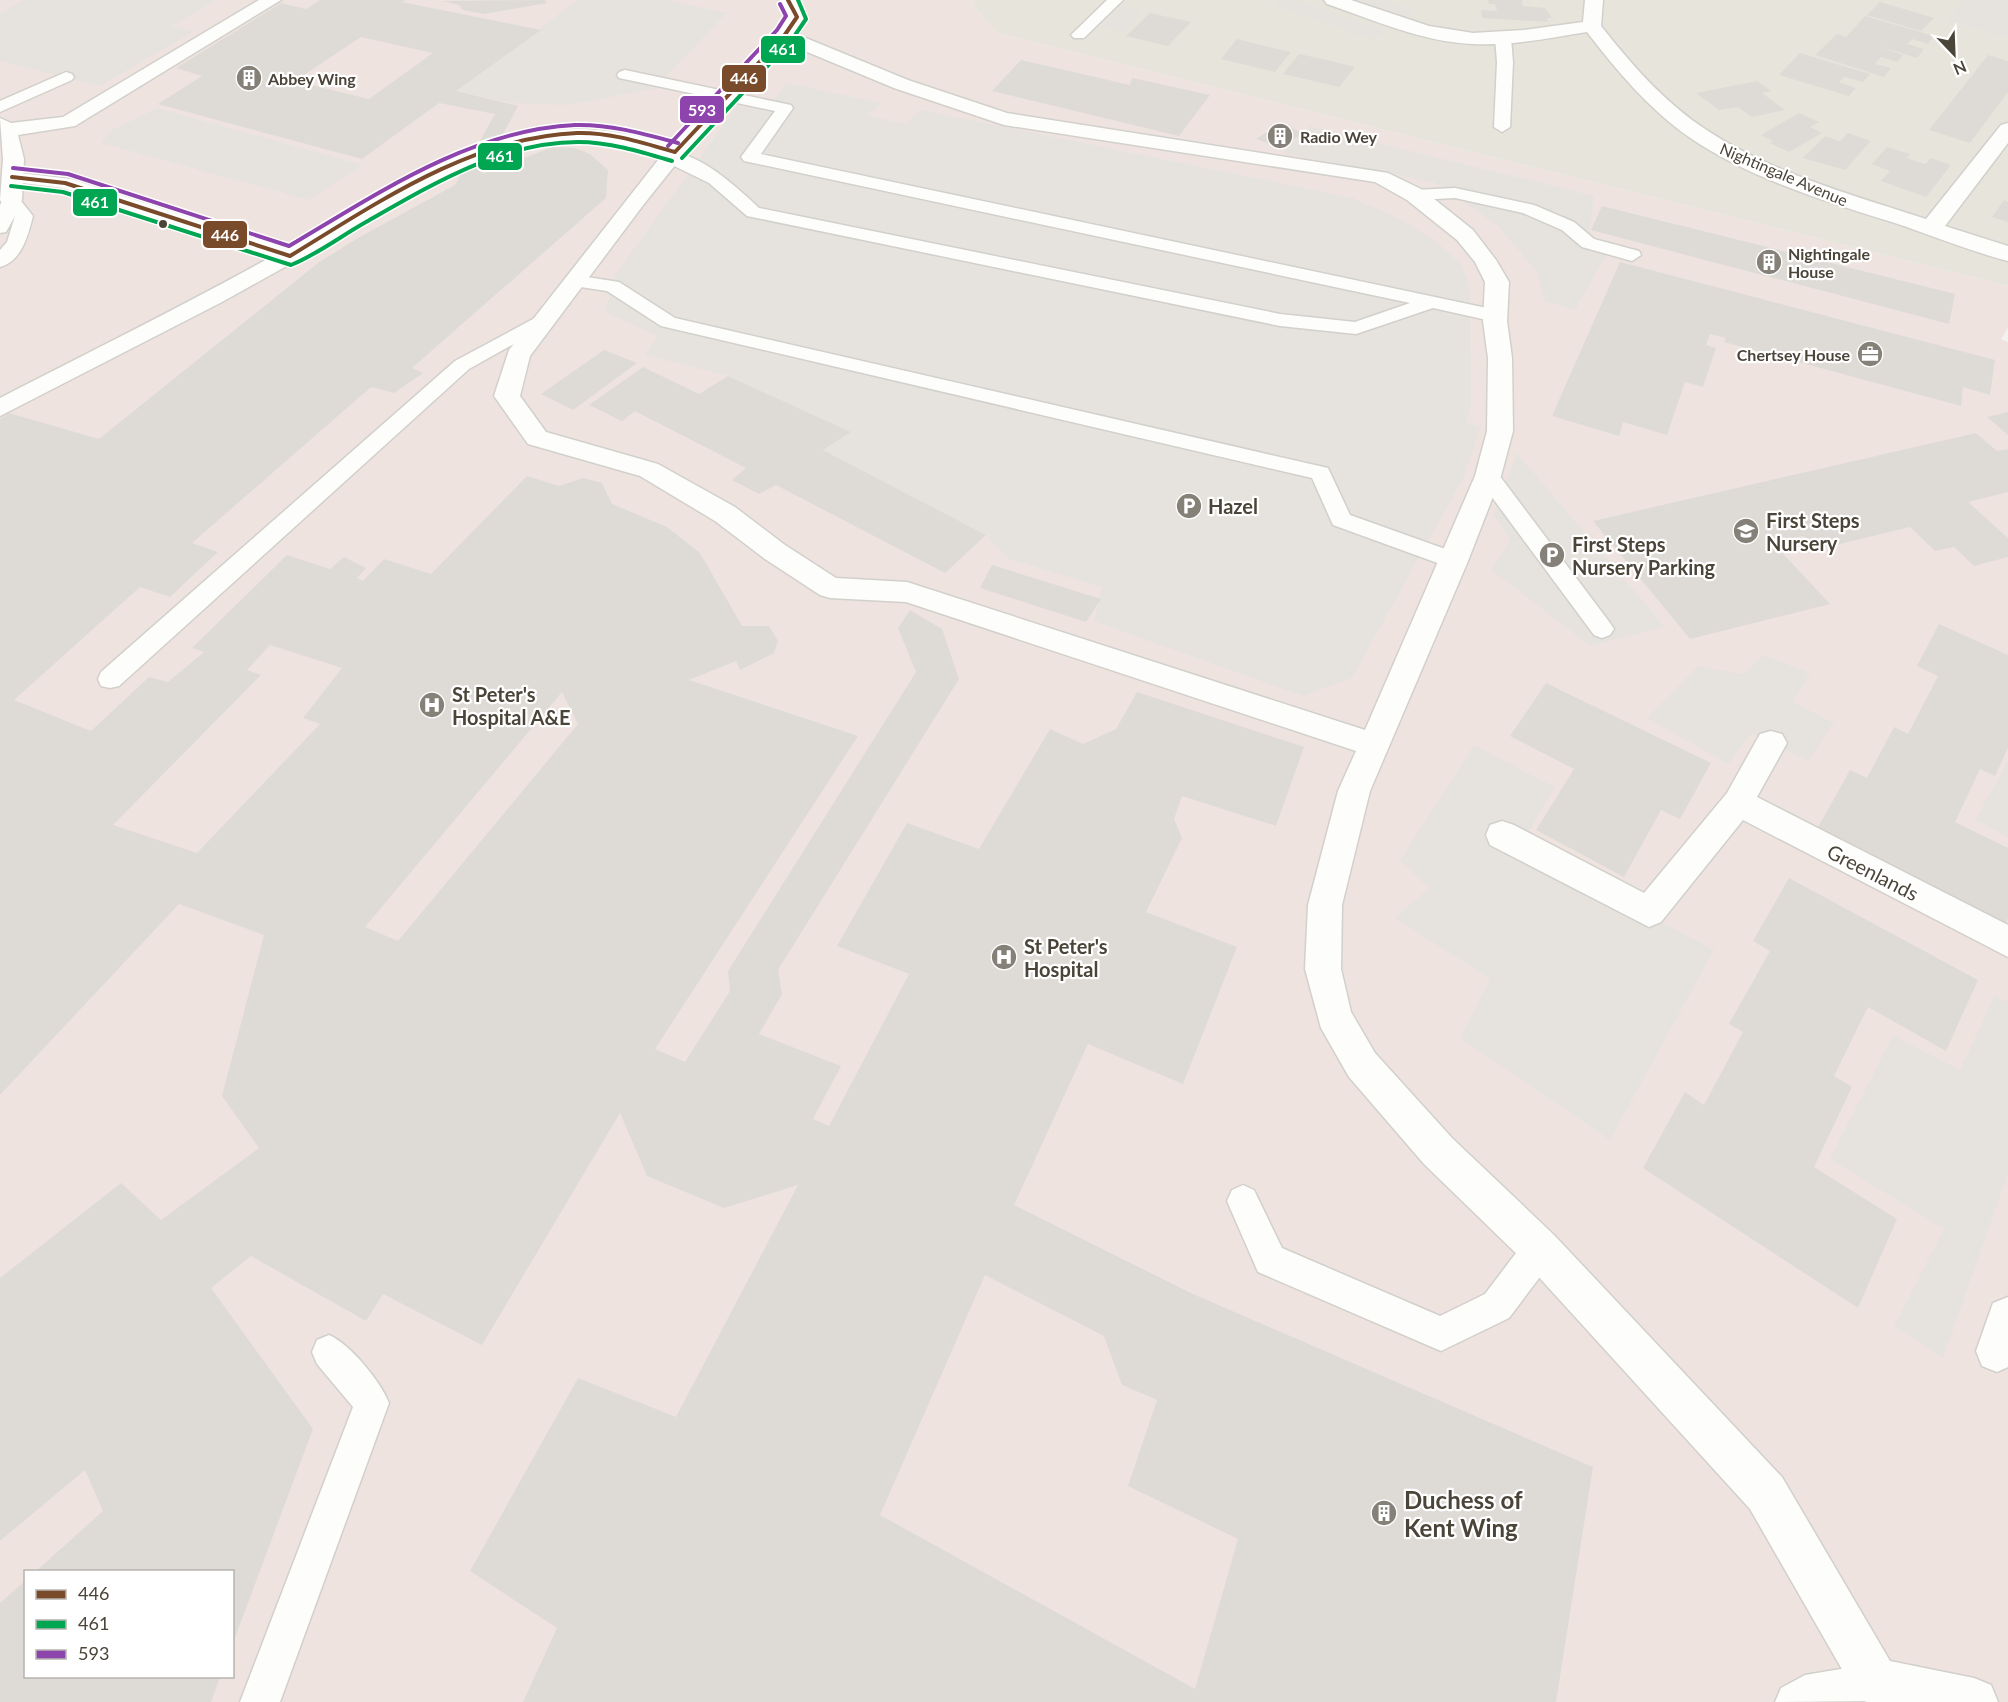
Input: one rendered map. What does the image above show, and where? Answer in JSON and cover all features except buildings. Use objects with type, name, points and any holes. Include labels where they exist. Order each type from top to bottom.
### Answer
[{"type":"street","points":[[4,206],[12,177],[14,152],[4,127],[68,122],[272,0]]},
{"type":"street","points":[[788,0],[797,17],[785,36],[726,95],[672,154],[518,355],[507,396],[537,438],[650,470],[725,514],[775,552],[830,588],[907,591],[1374,745]]},
{"type":"street","points":[[1333,0],[1422,30],[1456,37],[1503,38],[1592,26],[1594,0]]},
{"type":"street","name":"Nightingale Avenue","points":[[1592,26],[1638,83],[1688,126],[1713,143],[1859,206],[1931,227],[2008,254]]},
{"type":"street","points":[[785,36],[901,84],[1004,118],[1381,177],[1415,195],[1465,235],[1485,260],[1497,282],[1500,431],[1488,476],[1454,561],[1354,791],[1325,906],[1323,969],[1334,1016],[1370,1073],[1438,1151],[1540,1249],[1766,1493],[1876,1682],[1974,1702]]},
{"type":"street","points":[[1931,227],[1941,218],[2008,129]]},
{"type":"street","points":[[0,408],[290,256],[436,176],[502,147],[563,134],[624,137],[672,154]]},
{"type":"street","points":[[1502,836],[1649,912],[1738,802],[1771,743]]},
{"type":"street","name":"Greenlands","points":[[1738,802],[2008,942]]},
{"type":"lane","points":[[1079,35],[1116,0]]},
{"type":"lane","points":[[1502,127],[1506,62],[1503,38]]},
{"type":"lane","points":[[625,75],[785,108],[750,157],[1496,316]]},
{"type":"lane","points":[[0,107],[66,77]]},
{"type":"lane","points":[[672,154],[693,164],[724,184],[753,212],[1280,320],[1356,328],[1430,303]]},
{"type":"lane","points":[[12,177],[64,183],[290,256]]},
{"type":"lane","points":[[1415,195],[1455,193],[1528,209],[1568,226],[1588,243],[1632,255]]},
{"type":"lane","points":[[0,228],[4,206],[24,216],[16,244],[0,261]]},
{"type":"lane","points":[[574,281],[612,286],[668,322],[1320,473],[1341,520],[1454,561]]},
{"type":"lane","points":[[110,679],[462,365],[546,318]]},
{"type":"lane","points":[[1488,476],[1602,629]]},
{"type":"lane","points":[[1243,1202],[1270,1260],[1440,1334],[1497,1306],[1540,1249]]},
{"type":"lane","points":[[260,1702],[372,1403],[329,1352]]},
{"type":"lane","points":[[1795,1702],[1805,1695],[1876,1682]]},
{"type":"shaded area","name":"St Peter's Hospital","points":[[0,0],[975,0],[972,4],[997,33],[2008,286],[2008,328],[2001,339],[2008,342],[2008,1702],[0,1702]]},
{"type":"shaded area","points":[[24,0],[215,1],[172,26],[193,32],[100,86],[0,61],[0,13]]},
{"type":"shaded area","points":[[578,0],[667,0],[727,13],[654,89],[566,105],[511,103],[456,91]]},
{"type":"shaded area","points":[[975,0],[2008,0],[2008,286],[997,33],[972,4]]},
{"type":"shaded area","points":[[1281,0],[1297,0],[1386,31],[1372,40],[1273,5]]},
{"type":"shaded area","points":[[1346,0],[1386,0],[1415,10],[1402,19]]},
{"type":"shaded area","points":[[1965,0],[2008,0],[2008,38],[1947,20]]},
{"type":"shaded area","points":[[1121,6],[1143,12],[1123,32],[1100,27]]},
{"type":"shaded area","points":[[787,83],[881,103],[867,115],[905,124],[921,110],[1353,198],[1402,220],[1438,243],[1462,265],[1470,288],[1471,404],[1466,422],[1481,427],[1464,477],[1352,678],[1303,696],[1094,621],[1102,587],[1009,559],[986,535],[823,450],[850,432],[728,376],[645,355],[658,336],[605,312],[615,275],[737,106],[764,110]]},
{"type":"shaded area","points":[[157,108],[363,165],[309,200],[101,143],[112,130]]},
{"type":"shaded area","points":[[1309,126],[1594,196],[1590,232],[1607,254],[1575,310],[1544,301],[1538,273],[1497,225],[1436,183],[1283,153]]},
{"type":"shaded area","name":"First Steps Nursery Parking","points":[[1517,453],[1665,627],[1591,646],[1491,570],[1510,540],[1493,515]]},
{"type":"shaded area","points":[[1764,655],[1810,673],[1793,702],[1834,723],[1808,761],[1752,733],[1728,764],[1647,718],[1698,666],[1743,674]]},
{"type":"shaded area","points":[[1474,745],[1555,787],[1520,847],[1714,950],[1610,1140],[1460,1038],[1490,979],[1395,918],[1429,888],[1400,860]]},
{"type":"shaded area","points":[[2008,761],[2008,837],[1975,820]]},
{"type":"shaded area","points":[[1995,995],[2008,1002],[2008,1174],[1943,1358],[1894,1326],[1944,1229],[1830,1159],[1893,1035],[1960,1070]]},
{"type":"transit line","name":"446","points":[[675,152],[784,36],[797,17],[788,0]]},
{"type":"transit line","name":"461","points":[[682,158],[791,41],[806,19],[798,0]]},
{"type":"transit line","name":"593","points":[[668,146],[777,30],[786,16],[780,4]]},
{"type":"transit line","name":"593","points":[[13,168],[68,174],[289,246],[426,168],[463,151],[500,138],[538,129],[588,125],[627,130],[678,143]]},
{"type":"transit line","name":"446","points":[[12,177],[65,183],[290,256],[391,196],[465,160],[503,146],[540,137],[589,133],[639,142],[675,152]]},
{"type":"transit line","name":"461","points":[[11,186],[63,192],[291,265],[415,194],[468,168],[522,149],[578,142],[602,144],[672,161]]},
{"type":"place","name":"Abbey Wing","points":[[249,78]]},
{"type":"place","name":"Radio Wey","points":[[1280,136]]},
{"type":"place","name":"Nightingale House","points":[[1769,262]]},
{"type":"place","name":"Chertsey House","points":[[1870,354]]},
{"type":"place","name":"Hazel","points":[[1189,506]]},
{"type":"place","name":"First Steps Nursery","points":[[1746,531]]},
{"type":"place","name":"First Steps Nursery Parking","points":[[1552,555]]},
{"type":"place","name":"St Peter's Hospital A&E","points":[[432,705]]},
{"type":"place","name":"St Peter's Hospital","points":[[1004,957]]},
{"type":"place","name":"Duchess of Kent Wing","points":[[1384,1513]]}]
